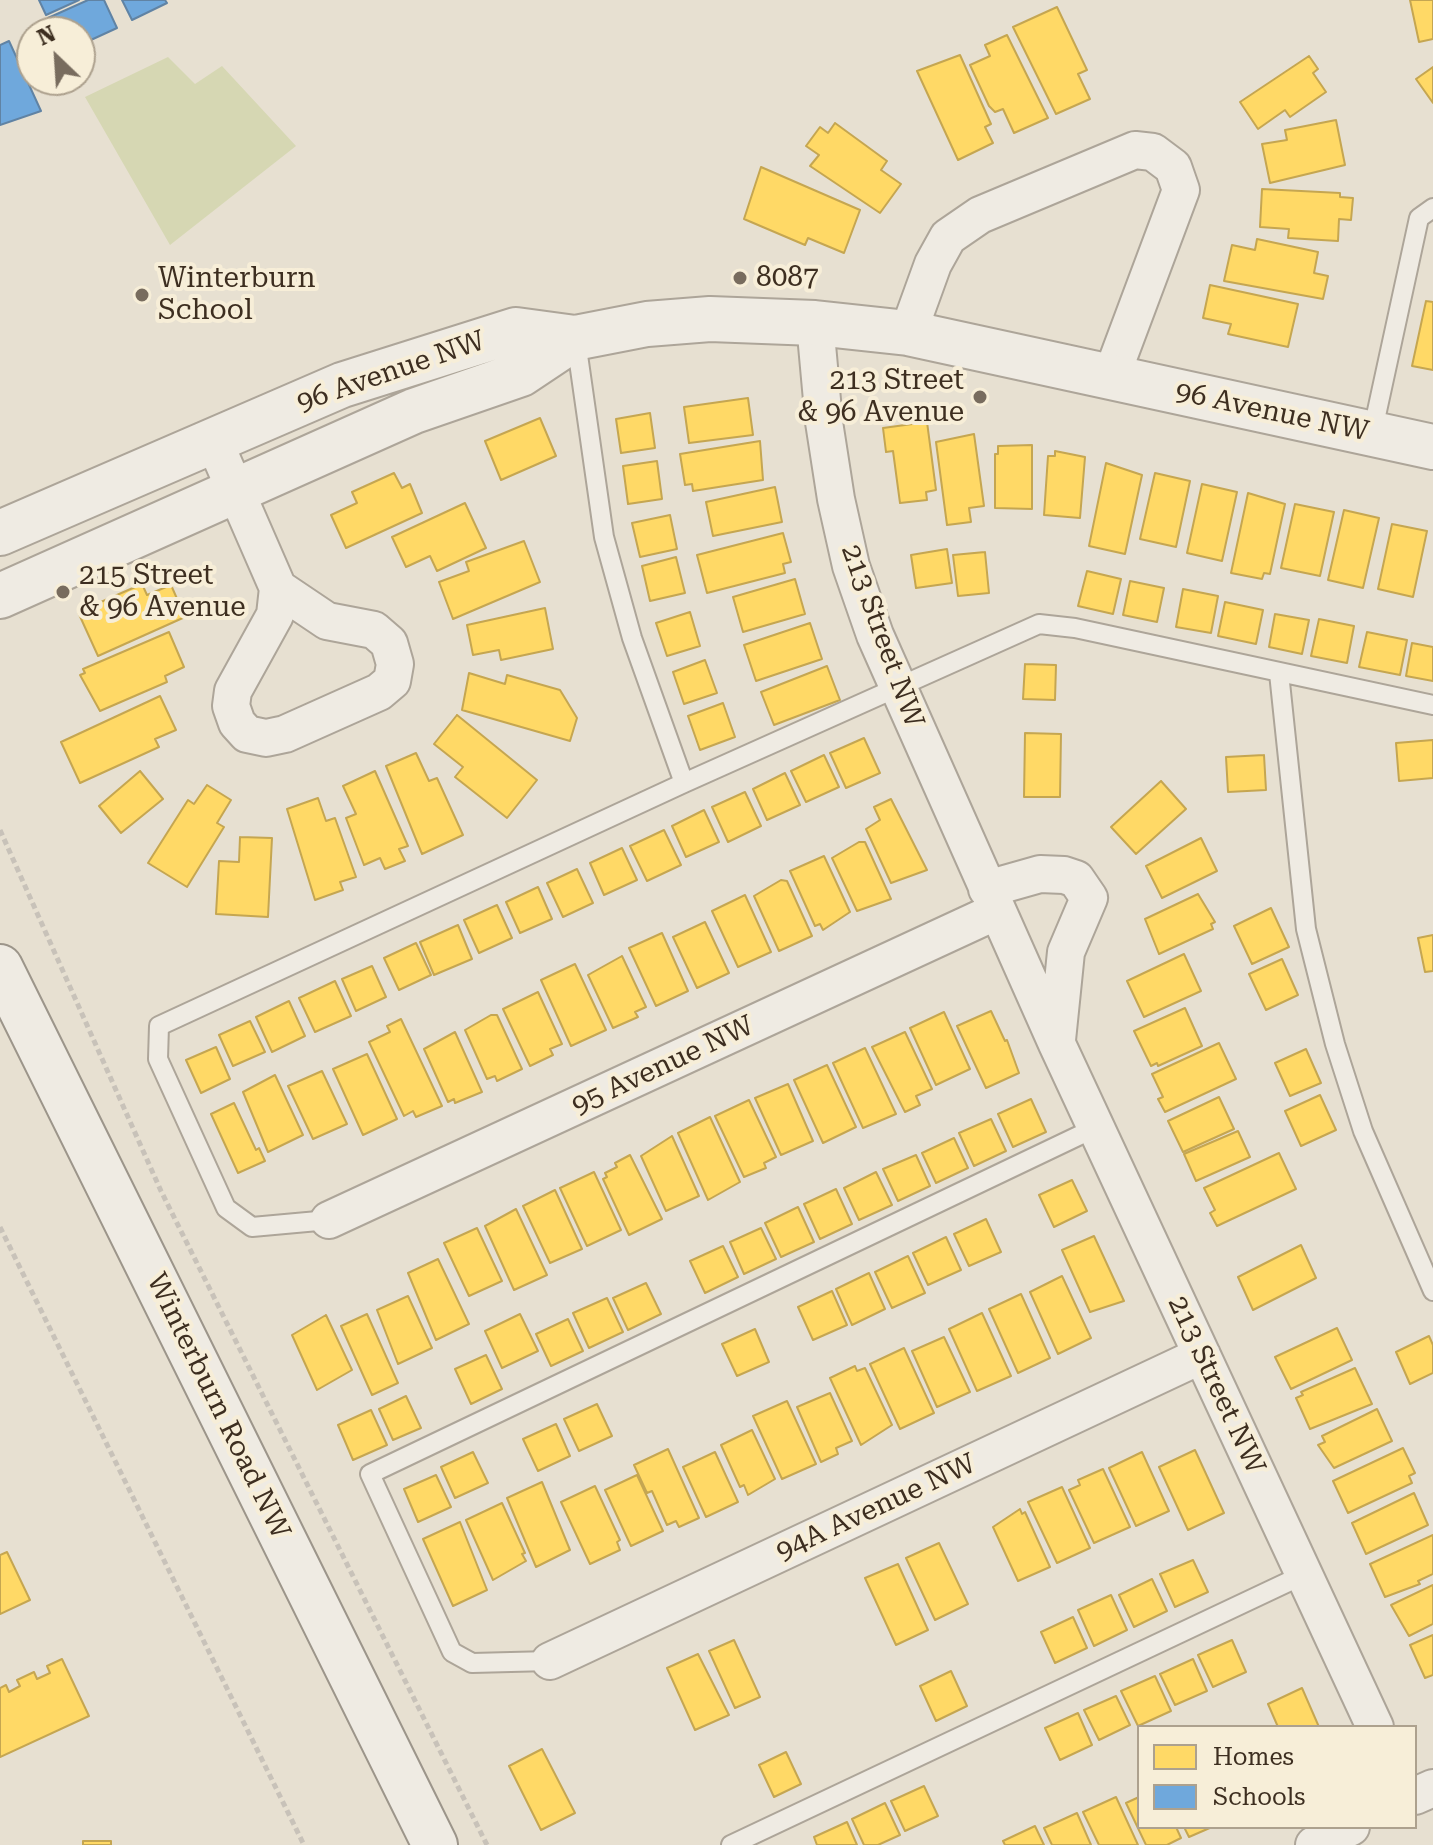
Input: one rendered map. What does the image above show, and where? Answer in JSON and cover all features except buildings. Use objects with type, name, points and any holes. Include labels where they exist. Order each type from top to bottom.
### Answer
[{"type":"street","points":[[908,333],[933,264],[948,237],[980,215],[1135,150],[1153,152],[1173,167],[1181,190],[1111,377]]},
{"type":"street","name":"96 Avenue NW","points":[[0,533],[342,385],[516,330],[575,338],[647,324],[710,319],[815,323],[908,333],[1433,447]]},
{"type":"street","name":"213 Street NW","points":[[815,323],[824,422],[836,499],[851,566],[896,687],[1057,1044],[1374,1725]]},
{"type":"street","name":"96 Avenue NW","points":[[0,596],[414,411],[521,374],[575,338]]},
{"type":"street","points":[[213,439],[278,588],[275,615],[233,691],[231,706],[237,723],[247,734],[266,738],[285,734],[379,692],[392,681],[395,664],[389,643],[374,630],[327,621],[278,588]]},
{"type":"street","points":[[992,900],[1040,874],[1076,879],[1089,898],[1066,952],[1057,1044]]},
{"type":"street","name":"95 Avenue NW","points":[[329,1220],[992,900]]},
{"type":"street","name":"Winterburn Road NW","points":[[0,967],[435,1845]]},
{"type":"street","name":"94A Avenue NW","points":[[550,1661],[1202,1355]]},
{"type":"street","points":[[1314,1845],[1347,1829]]},
{"type":"lane","points":[[1372,434],[1419,218],[1433,208]]},
{"type":"lane","points":[[575,338],[604,537],[632,638],[684,783]]},
{"type":"lane","points":[[329,1220],[252,1227],[226,1208],[158,1059],[159,1026],[684,783],[1039,624],[1075,628],[1433,705]]},
{"type":"lane","points":[[1279,673],[1306,929],[1335,1044],[1363,1131],[1433,1291]]},
{"type":"lane","points":[[550,1661],[472,1663],[452,1652],[370,1474],[1097,1127]]},
{"type":"lane","points":[[731,1845],[1305,1574]]},
{"type":"path","points":[[0,830],[161,1191],[487,1845]]},
{"type":"path","points":[[0,1227],[304,1845]]},
{"type":"green space","points":[[168,57],[195,84],[222,66],[296,146],[170,245],[85,97],[96,96],[96,92]]},
{"type":"place","name":"8087","points":[[740,278]]},
{"type":"place","name":"Winterburn School","points":[[142,295]]},
{"type":"place","name":"213 Street & 96 Avenue","points":[[980,397]]},
{"type":"place","name":"215 Street & 96 Avenue","points":[[63,592]]}]
